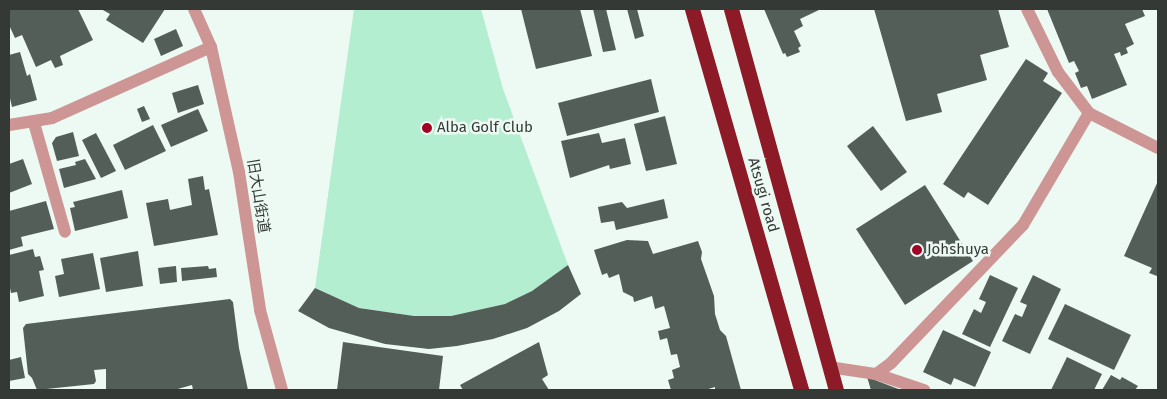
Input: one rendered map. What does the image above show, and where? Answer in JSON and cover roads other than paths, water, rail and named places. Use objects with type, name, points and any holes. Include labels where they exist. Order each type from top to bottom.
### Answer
[{"type":"highway","name":"Atsugi road","points":[[692,9],[801,390]]},
{"type":"highway","name":"Atsugi road","points":[[731,9],[836,390]]},
{"type":"street","name":"旧大山街道","points":[[194,9],[211,47],[239,172],[260,310],[282,390]]},
{"type":"street","points":[[1028,9],[1058,72],[1088,113],[1158,148]]},
{"type":"street","points":[[9,125],[34,123],[52,118],[211,47]]},
{"type":"street","points":[[876,374],[891,363],[1023,225],[1088,113]]},
{"type":"street","points":[[34,123],[65,232]]},
{"type":"street","points":[[829,368],[876,374],[924,390]]},
{"type":"place","name":"Alba Golf Club","points":[[427,128]]},
{"type":"place","name":"Johshuya","points":[[917,250]]}]
